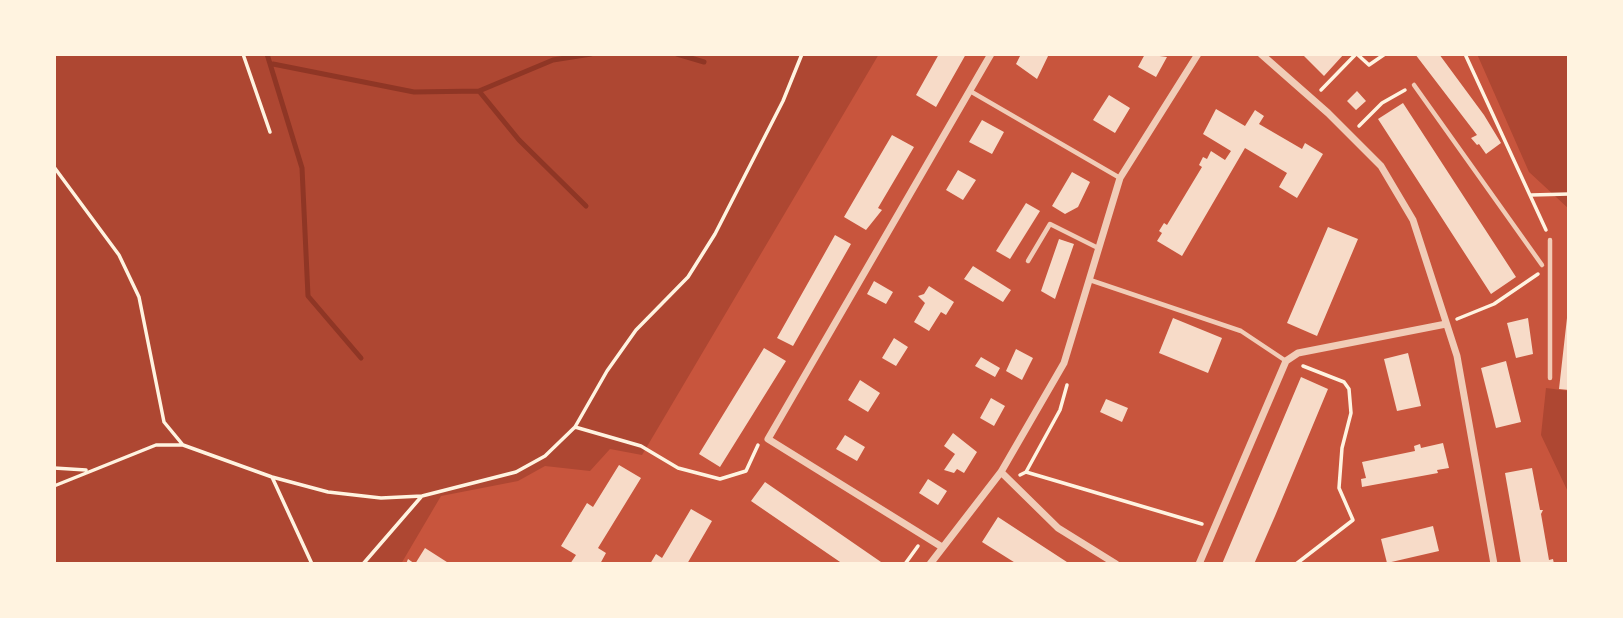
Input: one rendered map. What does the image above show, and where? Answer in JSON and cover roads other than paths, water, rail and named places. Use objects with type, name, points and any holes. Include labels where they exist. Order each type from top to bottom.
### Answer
[{"type":"street","points":[[942,547],[768,439],[991,54]]},
{"type":"street","points":[[930,564],[1002,472],[1063,363],[1120,178],[1198,54]]},
{"type":"street","points":[[1261,54],[1381,166],[1413,220],[1457,356],[1494,564]]},
{"type":"street","points":[[1199,564],[1286,361],[1298,352],[1446,324]]},
{"type":"street","points":[[1002,472],[1058,528],[1116,564]]},
{"type":"lane","points":[[1414,85],[1542,265]]},
{"type":"lane","points":[[970,91],[1120,178]]},
{"type":"lane","points":[[1028,261],[1050,224],[1100,249]]},
{"type":"lane","points":[[1550,240],[1550,379]]},
{"type":"lane","points":[[1090,280],[1241,331],[1286,361]]},
{"type":"waterway","points":[[267,54],[302,168],[308,296],[361,358]]},
{"type":"waterway","points":[[479,91],[553,60],[591,54]]},
{"type":"waterway","points":[[677,54],[704,62]]},
{"type":"waterway","points":[[273,64],[414,92],[479,91],[519,140],[586,206]]}]
